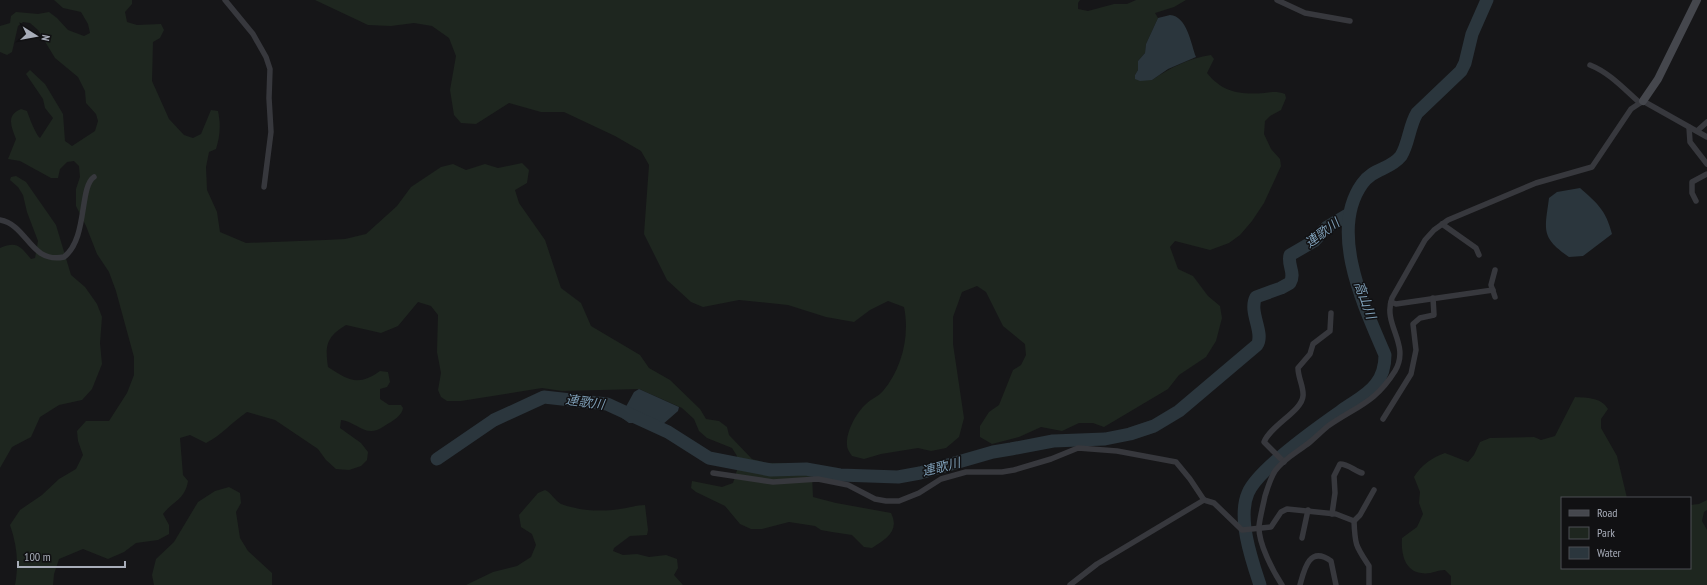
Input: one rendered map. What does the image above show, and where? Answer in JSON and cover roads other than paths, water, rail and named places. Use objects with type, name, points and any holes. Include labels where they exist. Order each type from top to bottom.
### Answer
[{"type":"street","points":[[225,0],[253,34],[266,57],[270,69],[269,98],[271,132],[264,186]]},
{"type":"street","points":[[1277,0],[1305,13],[1350,21]]},
{"type":"street","points":[[1282,585],[1268,562],[1259,527],[1270,480],[1283,461],[1328,426],[1363,406],[1387,383],[1396,368],[1400,357],[1400,345],[1388,308],[1425,240],[1442,224],[1536,183],[1592,167],[1631,108],[1641,102],[1658,79],[1697,0]]},
{"type":"street","points":[[1590,65],[1601,69],[1641,102],[1707,137]]},
{"type":"street","points":[[1697,131],[1707,122]]},
{"type":"street","points":[[1689,127],[1690,142],[1707,164]]},
{"type":"street","points":[[1696,201],[1692,193],[1692,182],[1707,174]]},
{"type":"street","points":[[0,220],[7,221],[15,227],[38,253],[45,256],[64,257],[74,246],[83,216],[86,188],[89,180],[94,177]]},
{"type":"street","points":[[1442,224],[1476,248],[1480,255]]},
{"type":"street","points":[[1495,270],[1492,285],[1495,297]]},
{"type":"street","points":[[1391,302],[1396,304],[1494,290]]},
{"type":"street","points":[[1383,419],[1411,374],[1416,350],[1413,324],[1420,318],[1434,315],[1433,298]]},
{"type":"street","points":[[1283,461],[1265,445],[1265,440],[1275,427],[1301,401],[1303,392],[1298,368],[1308,356],[1314,344],[1330,331],[1332,326],[1331,313]]},
{"type":"street","points":[[713,473],[773,482],[818,480],[848,485],[875,499],[886,502],[899,501],[919,493],[946,477],[966,472],[1002,472],[1014,470],[1051,459],[1078,448],[1117,451],[1176,462],[1204,500],[1214,503],[1242,530],[1259,527],[1271,527],[1281,512],[1287,509],[1308,510],[1332,514],[1354,521]]},
{"type":"street","points":[[1332,514],[1336,493],[1334,476],[1340,464],[1345,464],[1354,471],[1362,473]]},
{"type":"street","points":[[1369,585],[1369,566],[1360,555],[1356,546],[1354,521],[1360,515],[1374,490]]},
{"type":"street","points":[[1070,585],[1097,564],[1204,500]]},
{"type":"street","points":[[1302,538],[1308,510]]},
{"type":"street","points":[[1300,585],[1302,571],[1308,561],[1321,556],[1331,561],[1336,585]]},
{"type":"water","points":[[1170,15],[1181,20],[1188,32],[1196,57],[1168,69],[1152,80],[1140,81],[1135,79],[1135,75],[1138,70],[1138,61],[1145,53],[1146,44],[1158,18]]},
{"type":"water","points":[[1580,188],[1604,213],[1612,234],[1583,256],[1569,257],[1553,244],[1549,238],[1546,218],[1549,198],[1557,192]]},
{"type":"water","points":[[639,389],[679,407],[678,411],[662,425],[655,426],[648,423],[629,423],[622,418],[622,414],[634,392]]},
{"type":"waterway","name":"高山川","points":[[1260,585],[1253,564],[1245,527],[1245,503],[1248,493],[1254,483],[1264,472],[1290,449],[1318,427],[1368,392],[1378,381],[1385,363],[1385,355],[1368,315],[1353,270],[1349,247],[1348,224],[1352,203],[1366,179],[1397,161],[1404,151],[1412,123],[1417,113],[1461,71],[1465,63],[1472,34],[1487,0]]},
{"type":"waterway","name":"連歌川","points":[[437,459],[494,420],[544,397],[607,404],[668,432],[709,458],[771,470],[806,469],[840,475],[898,477],[920,473],[993,452],[1053,441],[1105,439],[1130,434],[1154,426],[1179,411],[1257,345],[1259,335],[1254,309],[1256,297],[1290,283],[1292,279],[1289,259],[1290,255],[1314,241],[1327,227],[1349,214]]}]
